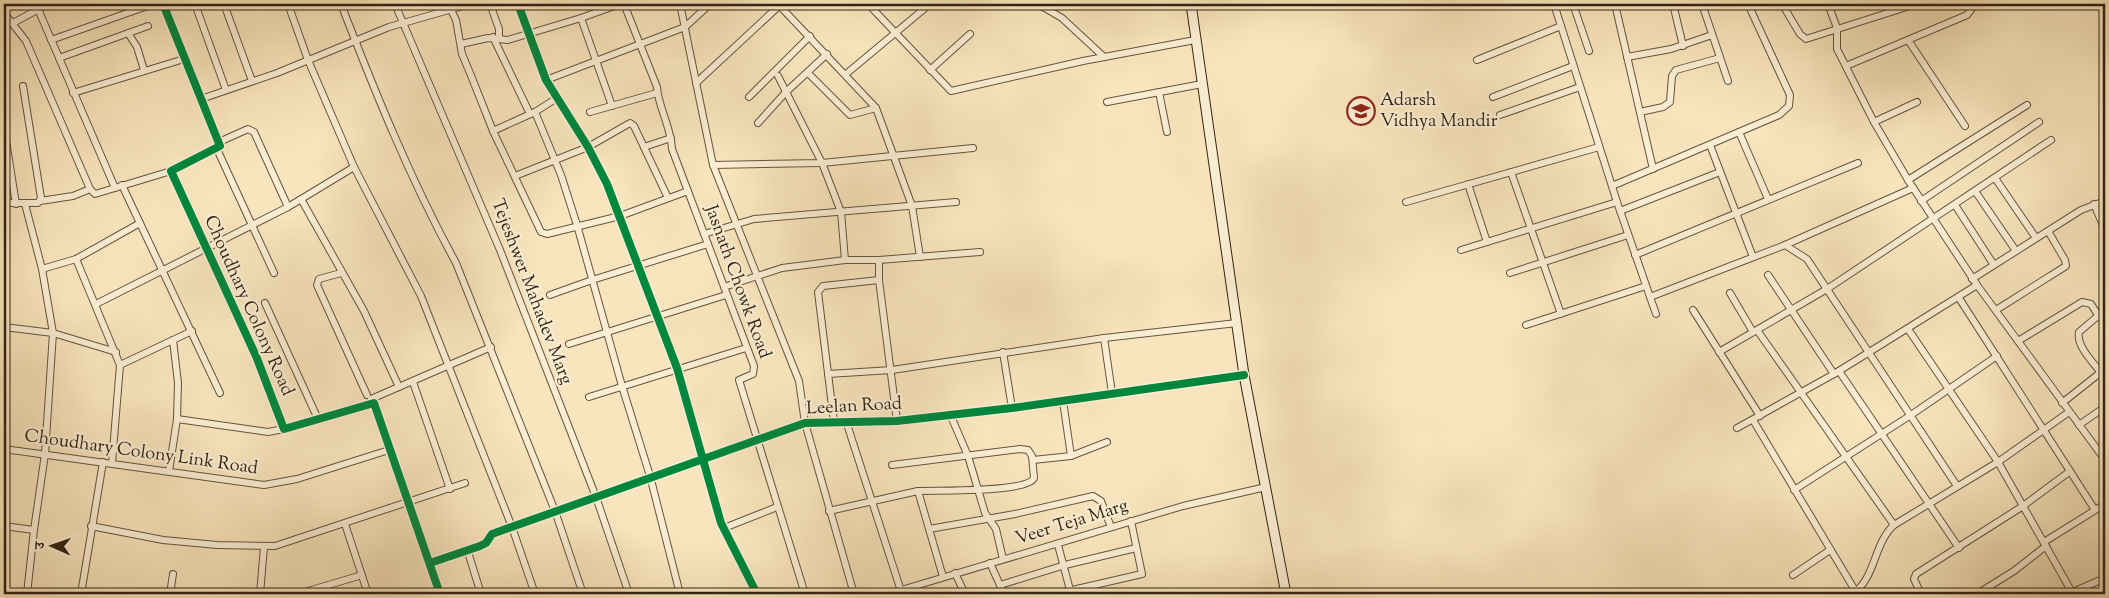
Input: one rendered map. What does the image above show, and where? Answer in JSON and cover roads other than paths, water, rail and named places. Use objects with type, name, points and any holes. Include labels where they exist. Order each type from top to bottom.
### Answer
[{"type":"main road","points":[[1190,4],[1244,374],[1286,594]]},
{"type":"street","points":[[4,24],[14,23],[36,7],[48,4]]},
{"type":"street","points":[[51,40],[153,4]]},
{"type":"street","points":[[163,4],[250,225],[274,273]]},
{"type":"street","points":[[195,4],[226,90]]},
{"type":"street","points":[[224,4],[252,81]]},
{"type":"street","points":[[288,4],[308,60],[354,168],[422,296],[512,527],[535,594]]},
{"type":"street","points":[[341,4],[431,215],[456,263],[491,347],[555,511],[583,594]]},
{"type":"street","name":"Tejeshwer Mahadev Marg","points":[[395,4],[500,250],[596,496],[629,594]]},
{"type":"street","points":[[201,99],[450,6],[470,4]]},
{"type":"street","points":[[490,4],[499,29],[496,38],[554,159],[577,225],[606,333],[650,476],[680,594]]},
{"type":"street","points":[[518,4],[546,80],[588,147],[620,216],[677,368],[724,528],[757,594]]},
{"type":"street","points":[[461,44],[496,38],[508,40],[622,4]]},
{"type":"street","name":"Jasnath Chowk Road","points":[[622,4],[641,45],[658,93],[671,138],[672,149],[754,370],[750,376],[739,380],[805,594]]},
{"type":"street","points":[[680,4],[713,165],[759,275],[799,381],[806,423],[829,511],[854,594]]},
{"type":"street","points":[[546,80],[685,27],[710,4]]},
{"type":"street","points":[[696,83],[779,4],[876,108],[912,206],[920,257]]},
{"type":"street","points":[[868,4],[952,91]]},
{"type":"street","points":[[846,74],[930,4]]},
{"type":"street","points":[[1038,4],[1062,18],[1104,57]]},
{"type":"street","points":[[1554,4],[1617,202],[1656,314]]},
{"type":"street","points":[[1574,4],[1589,51]]},
{"type":"street","points":[[1615,4],[1653,169]]},
{"type":"street","points":[[1673,4],[1683,46]]},
{"type":"street","points":[[1702,4],[1728,81]]},
{"type":"street","points":[[1612,186],[1779,115],[1789,106],[1790,94],[1748,4]]},
{"type":"street","points":[[1782,4],[1803,38],[1810,38],[1916,4]]},
{"type":"street","points":[[1828,4],[1837,28],[1837,48],[1874,122],[1908,180],[1972,279],[2105,460]]},
{"type":"street","points":[[1846,66],[1966,15],[1972,10],[1971,4]]},
{"type":"street","points":[[450,6],[459,30],[462,54],[493,131],[541,232],[547,234],[577,225],[620,216],[688,191]]},
{"type":"street","points":[[36,7],[115,188]]},
{"type":"street","points":[[4,13],[14,23],[26,41],[90,189],[98,194],[171,171],[248,129],[254,132],[288,207]]},
{"type":"street","points":[[582,18],[612,106]]},
{"type":"street","points":[[59,58],[148,26]]},
{"type":"street","points":[[1477,60],[1560,26]]},
{"type":"street","points":[[128,33],[137,47],[144,70]]},
{"type":"street","points":[[930,70],[970,34]]},
{"type":"street","points":[[1627,57],[1683,46],[1712,35]]},
{"type":"street","points":[[749,97],[810,36]]},
{"type":"street","points":[[944,95],[952,91],[1104,57],[1196,40]]},
{"type":"street","points":[[1908,40],[1965,126]]},
{"type":"street","points":[[758,123],[786,92],[827,54]]},
{"type":"street","points":[[1640,112],[1663,107],[1670,102],[1672,76],[1676,70],[1720,58]]},
{"type":"street","points":[[74,93],[184,59]]},
{"type":"street","points":[[1493,97],[1573,66]]},
{"type":"street","points":[[808,73],[850,115],[876,108]]},
{"type":"street","points":[[778,76],[822,162],[841,212],[845,260]]},
{"type":"street","points":[[1107,102],[1202,84]]},
{"type":"street","points":[[23,86],[41,194],[40,201]]},
{"type":"street","points":[[1500,115],[1580,87]]},
{"type":"street","points":[[1159,92],[1167,132]]},
{"type":"street","points":[[590,112],[658,93]]},
{"type":"street","points":[[493,131],[533,113],[557,98]]},
{"type":"street","points":[[1874,122],[1917,102]]},
{"type":"street","points":[[1908,180],[2027,105]]},
{"type":"street","points":[[1921,201],[2039,122]]},
{"type":"street","points":[[515,176],[588,147],[630,123],[634,126],[668,198]]},
{"type":"street","points":[[4,128],[16,204]]},
{"type":"street","points":[[1739,132],[1768,199]]},
{"type":"street","points":[[644,147],[671,138]]},
{"type":"street","points":[[1719,352],[1827,289],[2051,140]]},
{"type":"street","points":[[1710,145],[1753,257]]},
{"type":"street","points":[[1406,202],[1599,147]]},
{"type":"street","points":[[713,165],[822,162],[973,148]]},
{"type":"street","points":[[1635,254],[1858,163]]},
{"type":"street","points":[[96,304],[206,246],[288,207],[354,168]]},
{"type":"street","name":"Choudhary Colony Road","points":[[171,171],[256,356],[284,429]]},
{"type":"street","points":[[1511,172],[1561,314]]},
{"type":"street","points":[[1620,211],[1720,172]]},
{"type":"street","points":[[1995,178],[2036,238]]},
{"type":"street","points":[[1468,184],[1487,242]]},
{"type":"street","points":[[122,185],[220,393]]},
{"type":"street","points":[[1650,297],[1785,245],[1913,188]]},
{"type":"street","points":[[4,203],[25,204],[73,196],[90,189]]},
{"type":"street","points":[[1975,191],[2016,251]]},
{"type":"street","points":[[301,199],[364,311],[399,387]]},
{"type":"street","points":[[704,234],[736,223],[764,218],[956,202]]},
{"type":"street","points":[[1461,250],[1617,202]]},
{"type":"street","points":[[1972,279],[2094,204],[2105,202]]},
{"type":"street","points":[[25,204],[42,269],[53,333],[45,454],[34,530],[28,594]]},
{"type":"street","points":[[2094,204],[2105,230]]},
{"type":"street","points":[[1955,205],[1994,265]]},
{"type":"street","points":[[42,269],[76,259],[140,223]]},
{"type":"street","points":[[1996,310],[2066,266],[2066,260],[2048,231]]},
{"type":"street","points":[[1510,273],[1628,235]]},
{"type":"street","points":[[550,295],[708,244]]},
{"type":"street","points":[[1785,245],[1803,255],[1870,352],[1957,486]]},
{"type":"street","points":[[724,287],[782,268],[845,260],[879,260],[980,252]]},
{"type":"street","points":[[76,259],[120,365],[112,463]]},
{"type":"street","points":[[879,260],[879,280],[897,421]]},
{"type":"street","points":[[341,273],[319,279],[316,285],[369,397],[413,382],[491,347]]},
{"type":"street","points":[[1768,275],[1790,310],[1959,548]]},
{"type":"street","points":[[834,422],[818,296],[820,288],[879,280]]},
{"type":"street","points":[[1737,428],[1803,393],[1959,298],[1977,285]]},
{"type":"street","points":[[1526,325],[1646,286]]},
{"type":"street","points":[[1730,293],[1755,331],[1803,393],[1894,525]]},
{"type":"street","points":[[569,344],[659,318],[726,295]]},
{"type":"street","points":[[1959,298],[2095,510]]},
{"type":"street","points":[[2018,341],[2082,302],[2091,304],[2098,315]]},
{"type":"street","points":[[265,303],[317,417]]},
{"type":"street","points":[[1693,310],[1760,416]]},
{"type":"street","points":[[2062,403],[2103,371],[2080,344],[2078,336],[2079,332],[2105,310]]},
{"type":"street","points":[[828,374],[892,370],[1104,338],[1237,323]]},
{"type":"street","points":[[4,327],[53,333],[116,352]]},
{"type":"street","points":[[1908,329],[1998,462],[2071,594],[2105,578]]},
{"type":"street","points":[[120,365],[192,331]]},
{"type":"street","points":[[1104,338],[1112,393]]},
{"type":"street","points":[[169,471],[176,419],[178,382],[173,340]]},
{"type":"street","points":[[589,397],[746,348]]},
{"type":"street","points":[[1003,352],[1012,408]]},
{"type":"street","points":[[1794,490],[1949,390],[1997,356]]},
{"type":"street","name":"Leelan Road","points":[[430,563],[468,552],[486,543],[492,534],[650,476],[806,423],[897,421],[1012,408],[1244,374]]},
{"type":"street","points":[[413,382],[450,489]]},
{"type":"street","points":[[1063,401],[1071,456]]},
{"type":"street","points":[[176,419],[268,432],[374,403],[440,594]]},
{"type":"street","points":[[2079,425],[2105,407]]},
{"type":"street","points":[[1753,420],[1854,593],[1868,576],[1884,537],[1894,525],[1998,462],[2069,412]]},
{"type":"street","points":[[950,414],[968,456],[988,518],[996,529],[1003,559]]},
{"type":"street","points":[[846,421],[902,591]]},
{"type":"street","points":[[1033,460],[1071,456],[1107,442]]},
{"type":"street","name":"Choudhary Colony Link Road","points":[[4,449],[266,485],[297,479],[389,450]]},
{"type":"street","points":[[829,511],[872,503],[918,491],[978,490],[1032,481],[1034,474],[1031,453],[1024,449],[892,465]]},
{"type":"street","points":[[81,594],[103,462]]},
{"type":"street","points":[[1921,594],[1914,579],[1916,574],[2023,506],[2069,472]]},
{"type":"street","points":[[91,526],[163,540],[264,547],[288,542],[346,524],[466,483]]},
{"type":"street","name":"Veer Teja Marg","points":[[888,594],[913,591],[955,573],[1058,544],[1110,526],[1202,501],[1266,487]]},
{"type":"street","points":[[918,491],[943,577]]},
{"type":"street","points":[[929,529],[1096,496],[1101,501],[1110,526]]},
{"type":"street","points":[[1977,594],[2008,575],[2045,544],[2105,504]]},
{"type":"street","points":[[724,528],[777,507]]},
{"type":"street","points":[[1055,594],[1142,574],[1131,521]]},
{"type":"street","points":[[346,524],[368,594]]},
{"type":"street","points":[[4,526],[34,530]]},
{"type":"street","points":[[1058,544],[1070,590]]},
{"type":"street","points":[[260,594],[264,547]]},
{"type":"street","points":[[1000,585],[1065,565],[1136,548]]},
{"type":"street","points":[[1793,575],[1830,550]]},
{"type":"street","points":[[468,552],[481,594]]},
{"type":"street","points":[[990,563],[1004,594]]},
{"type":"street","points":[[955,573],[965,594]]},
{"type":"street","points":[[170,594],[173,574]]},
{"type":"street","points":[[298,594],[362,575]]},
{"type":"place","name":"Adarsh Vidhya Mandir","points":[[1361,111]]}]
